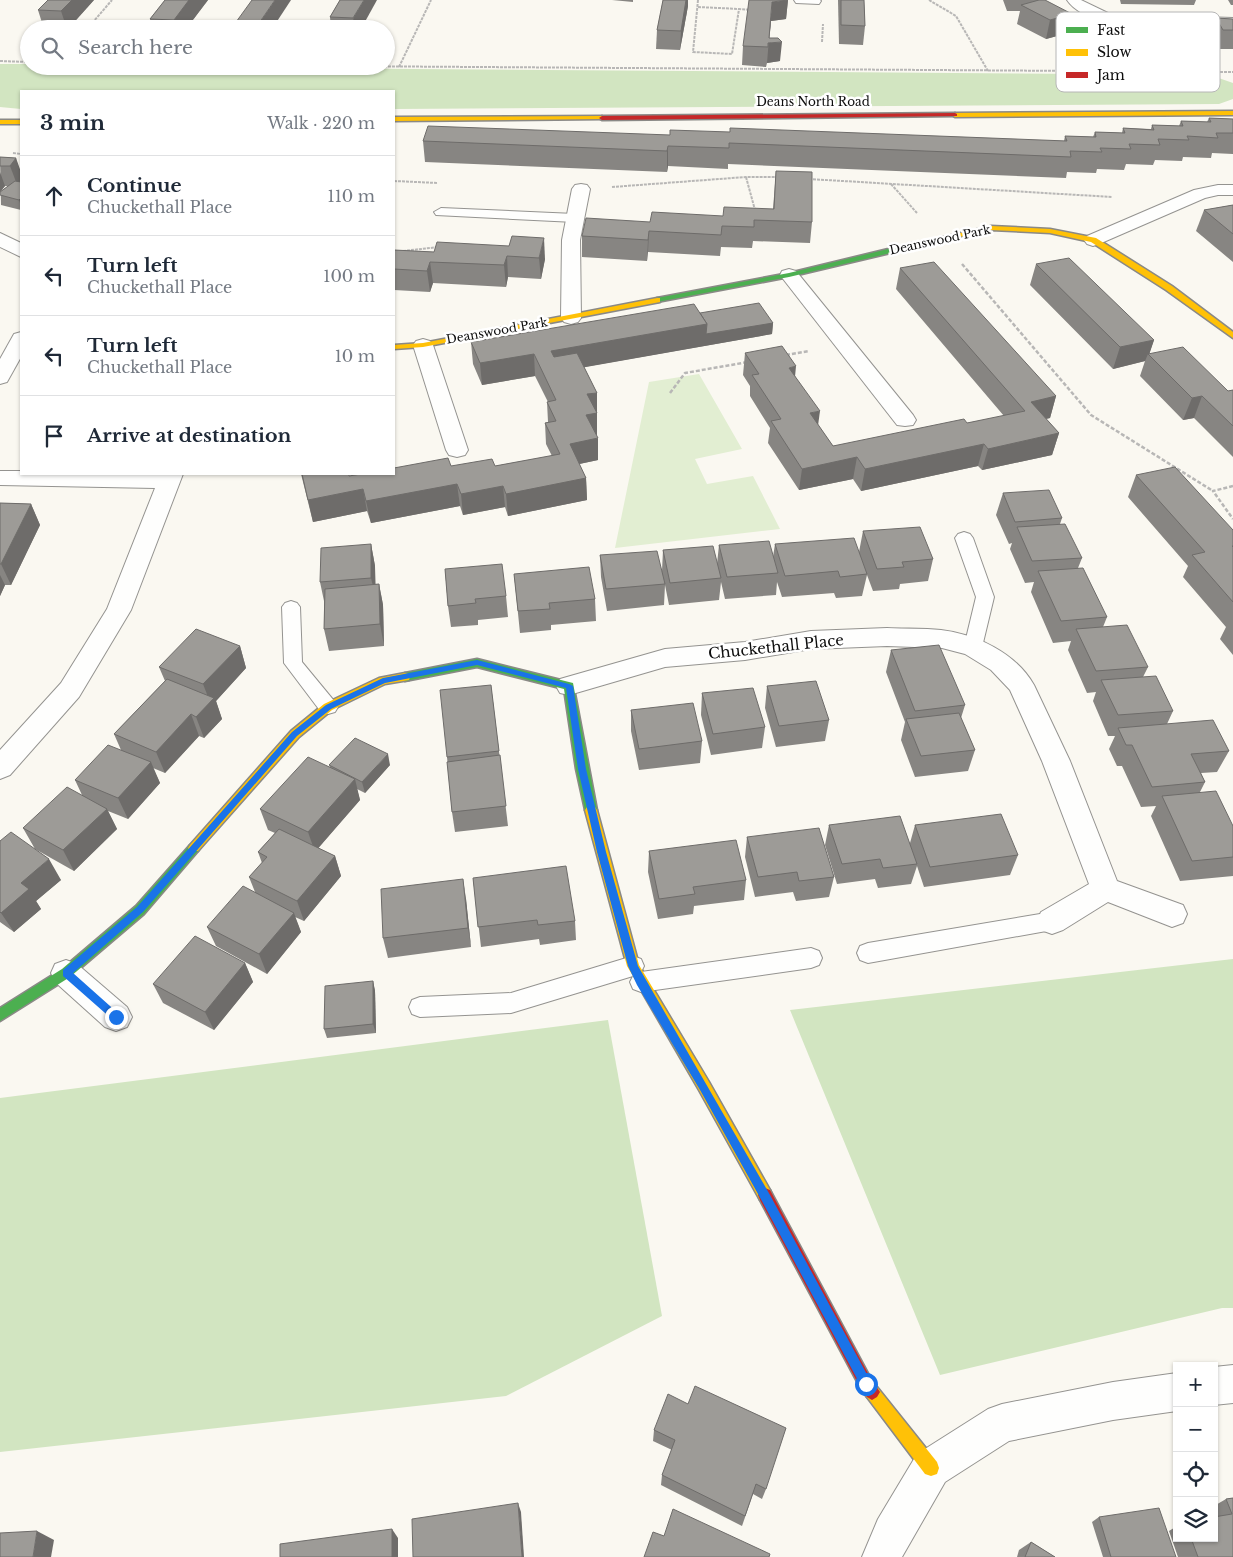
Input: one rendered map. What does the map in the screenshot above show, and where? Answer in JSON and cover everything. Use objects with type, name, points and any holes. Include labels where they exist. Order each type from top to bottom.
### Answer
[{"type":"street","points":[[801,0],[814,1]]},
{"type":"street","points":[[1074,0],[1077,4],[1094,12]]},
{"type":"street","points":[[1220,22],[1233,22]]},
{"type":"street","name":"Deans North Road","points":[[395,119],[1233,113]]},
{"type":"street","points":[[0,122],[20,122]]},
{"type":"street","points":[[571,318],[571,240],[581,190]]},
{"type":"street","points":[[1093,240],[1200,194],[1218,190],[1233,190]]},
{"type":"street","name":"Deanswood Park","points":[[395,347],[423,345],[571,318],[789,275],[940,238],[991,228],[1050,231],[1093,240],[1169,288],[1233,336]]},
{"type":"street","points":[[0,238],[20,250]]},
{"type":"street","points":[[789,275],[905,420]]},
{"type":"street","points":[[0,378],[20,340]]},
{"type":"street","points":[[423,345],[457,450]]},
{"type":"street","points":[[0,478],[171,477],[119,610],[70,690],[0,768]]},
{"type":"street","name":"Chuckethall Place","points":[[569,686],[665,658],[745,651],[810,640],[887,637],[933,638],[973,647],[1000,663],[1021,684],[1056,761],[1106,889]]},
{"type":"street","points":[[0,1015],[66,973],[140,910],[294,734],[328,707],[383,680],[477,663],[569,686],[582,769],[601,852],[637,974],[704,1086],[866,1384],[931,1468]]},
{"type":"street","points":[[1052,921],[1106,889],[1172,914]]},
{"type":"street","points":[[66,973],[116,1017]]},
{"type":"street","points":[[1218,1386],[1233,1384]]},
{"type":"street","points":[[882,1557],[892,1533],[931,1468],[1002,1423],[1113,1401],[1173,1393]]},
{"type":"lane","points":[[441,212],[575,218]]},
{"type":"lane","points":[[964,538],[985,597],[973,647]]},
{"type":"lane","points":[[291,608],[293,663],[328,707]]},
{"type":"lane","points":[[868,953],[1052,921]]},
{"type":"lane","points":[[420,1007],[511,1004],[637,974],[811,958]]},
{"type":"path","points":[[95,20],[112,0]]},
{"type":"path","points":[[399,67],[432,0]]},
{"type":"path","points":[[699,0],[693,52],[732,54],[739,9]]},
{"type":"path","points":[[929,0],[956,16],[989,72]]},
{"type":"path","points":[[698,7],[758,10]]},
{"type":"path","points":[[0,61],[20,62]]},
{"type":"path","points":[[395,67],[1056,72]]},
{"type":"path","points":[[1220,72],[1233,72]]},
{"type":"path","points":[[581,190],[746,177],[782,177]]},
{"type":"path","points":[[802,179],[1112,197]]},
{"type":"path","points":[[395,181],[443,183]]},
{"type":"path","points":[[890,184],[940,238],[1091,415],[1213,491],[1233,519]]},
{"type":"path","points":[[779,356],[844,345]]},
{"type":"path","points":[[670,393],[685,373],[751,361]]},
{"type":"path","points":[[1213,491],[1233,486]]},
{"type":"green space","points":[[0,64],[20,64],[20,75],[395,75],[395,69],[1056,74],[1056,92],[1220,92],[1220,78],[1233,83],[1233,99],[1219,104],[395,109],[395,90],[20,90],[20,109],[0,107]]},
{"type":"green space","points":[[699,374],[742,449],[695,459],[707,484],[753,476],[780,529],[615,548],[649,382]]},
{"type":"green space","points":[[1233,959],[1233,1308],[1222,1308],[940,1375],[790,1010]]},
{"type":"green space","points":[[608,1020],[662,1316],[506,1396],[0,1452],[0,1098]]},
{"type":"building","points":[[48,0],[72,0],[61,11],[38,10]]},
{"type":"building","points":[[165,0],[189,0],[174,20],[150,19]]},
{"type":"building","points":[[252,0],[275,0],[261,20],[238,20]]},
{"type":"building","points":[[340,0],[364,0],[353,18],[330,17]]},
{"type":"building","points":[[663,0],[686,0],[681,31],[657,30]]},
{"type":"building","points":[[749,0],[788,0],[772,2],[769,38],[778,38],[782,42],[768,43],[768,47],[743,46]]},
{"type":"building","points":[[841,0],[864,0],[865,26],[841,25]]},
{"type":"building","points":[[1045,0],[1068,12],[1056,12],[1056,18],[1050,20],[1021,5]]},
{"type":"building","points":[[1220,18],[1233,19],[1233,30],[1223,30],[1220,25]]},
{"type":"building","points":[[1209,118],[1233,119],[1233,133],[1216,133],[1218,138],[1187,136],[1189,140],[1158,139],[1160,145],[1129,144],[1131,149],[1100,148],[1102,152],[1070,151],[1071,157],[729,143],[729,148],[668,146],[667,151],[423,141],[428,126],[670,135],[670,130],[730,132],[730,128],[1067,141],[1065,136],[1096,137],[1095,132],[1125,133],[1123,128],[1154,130],[1152,125],[1183,126],[1181,121],[1211,122]]},
{"type":"building","points":[[0,157],[16,158],[10,166],[0,166]]},
{"type":"building","points":[[776,171],[812,172],[812,222],[754,220],[754,227],[722,226],[721,235],[649,231],[648,240],[582,236],[586,218],[650,222],[652,212],[723,216],[724,207],[774,209]]},
{"type":"building","points":[[15,181],[20,182],[19,200],[0,195],[0,192]]},
{"type":"building","points":[[1233,205],[1233,234],[1204,210]]},
{"type":"building","points":[[512,236],[544,238],[539,258],[507,256],[504,265],[430,262],[427,271],[395,269],[395,250],[434,252],[437,242],[509,246]]},
{"type":"building","points":[[1069,258],[1154,340],[1120,347],[1036,264]]},
{"type":"building","points":[[934,262],[1056,396],[1031,402],[1059,433],[988,449],[984,444],[865,469],[857,457],[802,469],[771,421],[781,419],[752,375],[759,374],[745,353],[782,346],[796,366],[789,368],[820,411],[810,413],[833,446],[964,419],[967,423],[1025,411],[900,268]]},
{"type":"building","points":[[759,303],[773,323],[706,334],[707,324],[700,313]]},
{"type":"building","points":[[694,304],[707,324],[551,351],[554,357],[577,353],[597,393],[587,394],[597,413],[586,415],[598,438],[570,444],[586,478],[506,494],[503,486],[461,494],[457,484],[366,501],[363,489],[308,500],[302,475],[395,475],[395,468],[448,458],[451,466],[492,459],[495,466],[560,454],[545,423],[556,421],[547,402],[556,400],[534,354],[480,363],[471,342]]},
{"type":"building","points":[[1183,347],[1228,391],[1233,390],[1233,426],[1202,396],[1192,398],[1148,354]]},
{"type":"building","points":[[1175,467],[1233,530],[1233,602],[1192,555],[1205,552],[1136,475]]},
{"type":"building","points":[[1049,490],[1062,518],[1015,522],[1003,493]]},
{"type":"building","points":[[0,503],[31,504],[1,564],[0,564]]},
{"type":"building","points":[[1065,524],[1082,558],[1032,561],[1017,527]]},
{"type":"building","points":[[920,527],[933,559],[902,562],[904,567],[877,569],[863,531]]},
{"type":"building","points":[[854,538],[867,574],[840,577],[838,571],[785,576],[775,544]]},
{"type":"building","points":[[769,541],[778,573],[727,577],[719,545]]},
{"type":"building","points":[[371,544],[371,578],[320,582],[321,548]]},
{"type":"building","points":[[713,546],[721,578],[670,583],[663,550]]},
{"type":"building","points":[[657,551],[665,584],[606,589],[600,555]]},
{"type":"building","points":[[502,564],[506,596],[475,599],[476,603],[448,606],[445,569]]},
{"type":"building","points":[[589,567],[595,599],[549,603],[550,609],[518,611],[514,574]]},
{"type":"building","points":[[1083,568],[1107,617],[1061,621],[1038,571]]},
{"type":"building","points":[[379,584],[380,624],[324,629],[325,589]]},
{"type":"building","points":[[1127,625],[1148,667],[1096,671],[1076,629]]},
{"type":"building","points":[[196,629],[240,646],[203,684],[159,667]]},
{"type":"building","points":[[939,645],[965,705],[915,711],[891,650]]},
{"type":"building","points":[[1156,676],[1173,711],[1118,715],[1101,680]]},
{"type":"building","points":[[167,679],[214,698],[196,717],[191,714],[156,752],[114,734]]},
{"type":"building","points":[[816,681],[829,720],[779,726],[767,686]]},
{"type":"building","points":[[491,685],[499,751],[447,757],[440,690]]},
{"type":"building","points":[[753,688],[765,727],[713,734],[702,693]]},
{"type":"building","points":[[693,703],[702,741],[639,749],[631,710]]},
{"type":"building","points":[[959,713],[975,750],[921,756],[906,719]]},
{"type":"building","points":[[1213,720],[1229,751],[1191,754],[1205,782],[1152,787],[1132,745],[1126,745],[1118,728]]},
{"type":"building","points":[[355,738],[388,754],[362,782],[329,765]]},
{"type":"building","points":[[108,745],[151,762],[118,798],[75,780]]},
{"type":"building","points":[[500,755],[506,806],[452,812],[447,762]]},
{"type":"building","points":[[308,757],[355,779],[308,832],[260,809]]},
{"type":"building","points":[[67,787],[107,809],[63,850],[23,828]]},
{"type":"building","points":[[1216,791],[1233,826],[1233,857],[1192,861],[1162,796]]},
{"type":"building","points":[[1001,814],[1018,855],[930,867],[915,825]]},
{"type":"building","points":[[900,816],[917,864],[883,868],[880,859],[842,864],[829,825]]},
{"type":"building","points":[[819,828],[834,877],[799,881],[797,872],[758,877],[747,837]]},
{"type":"building","points":[[279,829],[335,856],[297,901],[249,877],[267,857],[258,852]]},
{"type":"building","points":[[11,832],[49,859],[21,883],[29,889],[1,913],[0,841]]},
{"type":"building","points":[[736,840],[746,880],[693,887],[695,894],[659,899],[649,851]]},
{"type":"building","points":[[566,866],[575,921],[538,925],[537,920],[478,927],[473,878]]},
{"type":"building","points":[[463,879],[468,928],[383,938],[381,889]]},
{"type":"building","points":[[243,886],[294,913],[259,954],[207,927]]},
{"type":"building","points":[[195,936],[245,963],[205,1012],[153,984]]},
{"type":"building","points":[[373,981],[373,1024],[324,1029],[325,986]]},
{"type":"building","points":[[695,1386],[786,1428],[766,1489],[756,1484],[745,1516],[662,1475],[675,1440],[654,1430],[668,1394],[688,1404]]},
{"type":"building","points":[[1233,1498],[1233,1557],[1198,1557],[1192,1542],[1218,1542],[1218,1516],[1232,1514],[1226,1499]]},
{"type":"building","points":[[518,1503],[522,1557],[413,1557],[412,1519]]},
{"type":"building","points":[[1159,1508],[1176,1557],[1111,1557],[1099,1517]]},
{"type":"building","points":[[673,1509],[770,1554],[769,1557],[644,1557],[653,1532],[664,1536]]},
{"type":"building","points":[[392,1529],[392,1557],[280,1557],[280,1544]]},
{"type":"building","points":[[37,1531],[33,1557],[0,1557],[0,1533]]},
{"type":"building","points":[[1031,1542],[1055,1557],[1025,1557]]},
{"type":"traffic: fast","points":[[657,300],[789,275],[917,244]]},
{"type":"traffic: fast","points":[[405,677],[477,663],[569,686],[582,769],[591,810]]},
{"type":"traffic: fast","points":[[0,1015],[66,973],[140,910],[194,848]]},
{"type":"traffic: slow","points":[[955,115],[1233,113]]},
{"type":"traffic: slow","points":[[395,119],[602,118]]},
{"type":"traffic: slow","points":[[0,122],[20,122]]},
{"type":"traffic: slow","points":[[917,244],[991,228],[1050,231],[1093,240],[1169,288],[1233,336]]},
{"type":"traffic: slow","points":[[395,347],[423,345],[657,300]]},
{"type":"traffic: slow","points":[[194,848],[295,734],[328,707],[383,681],[405,677]]},
{"type":"traffic: slow","points":[[591,810],[633,966],[704,1086],[765,1195]]},
{"type":"traffic: slow","points":[[872,1392],[931,1468]]},
{"type":"traffic: jam","points":[[602,118],[955,115]]},
{"type":"traffic: jam","points":[[765,1195],[872,1392]]},
{"type":"route","points":[[116,1017],[66,973],[140,910],[294,734],[328,707],[383,680],[477,663],[569,686],[582,769],[601,852],[633,966],[640,982],[704,1086],[767,1199],[866,1384]]}]
